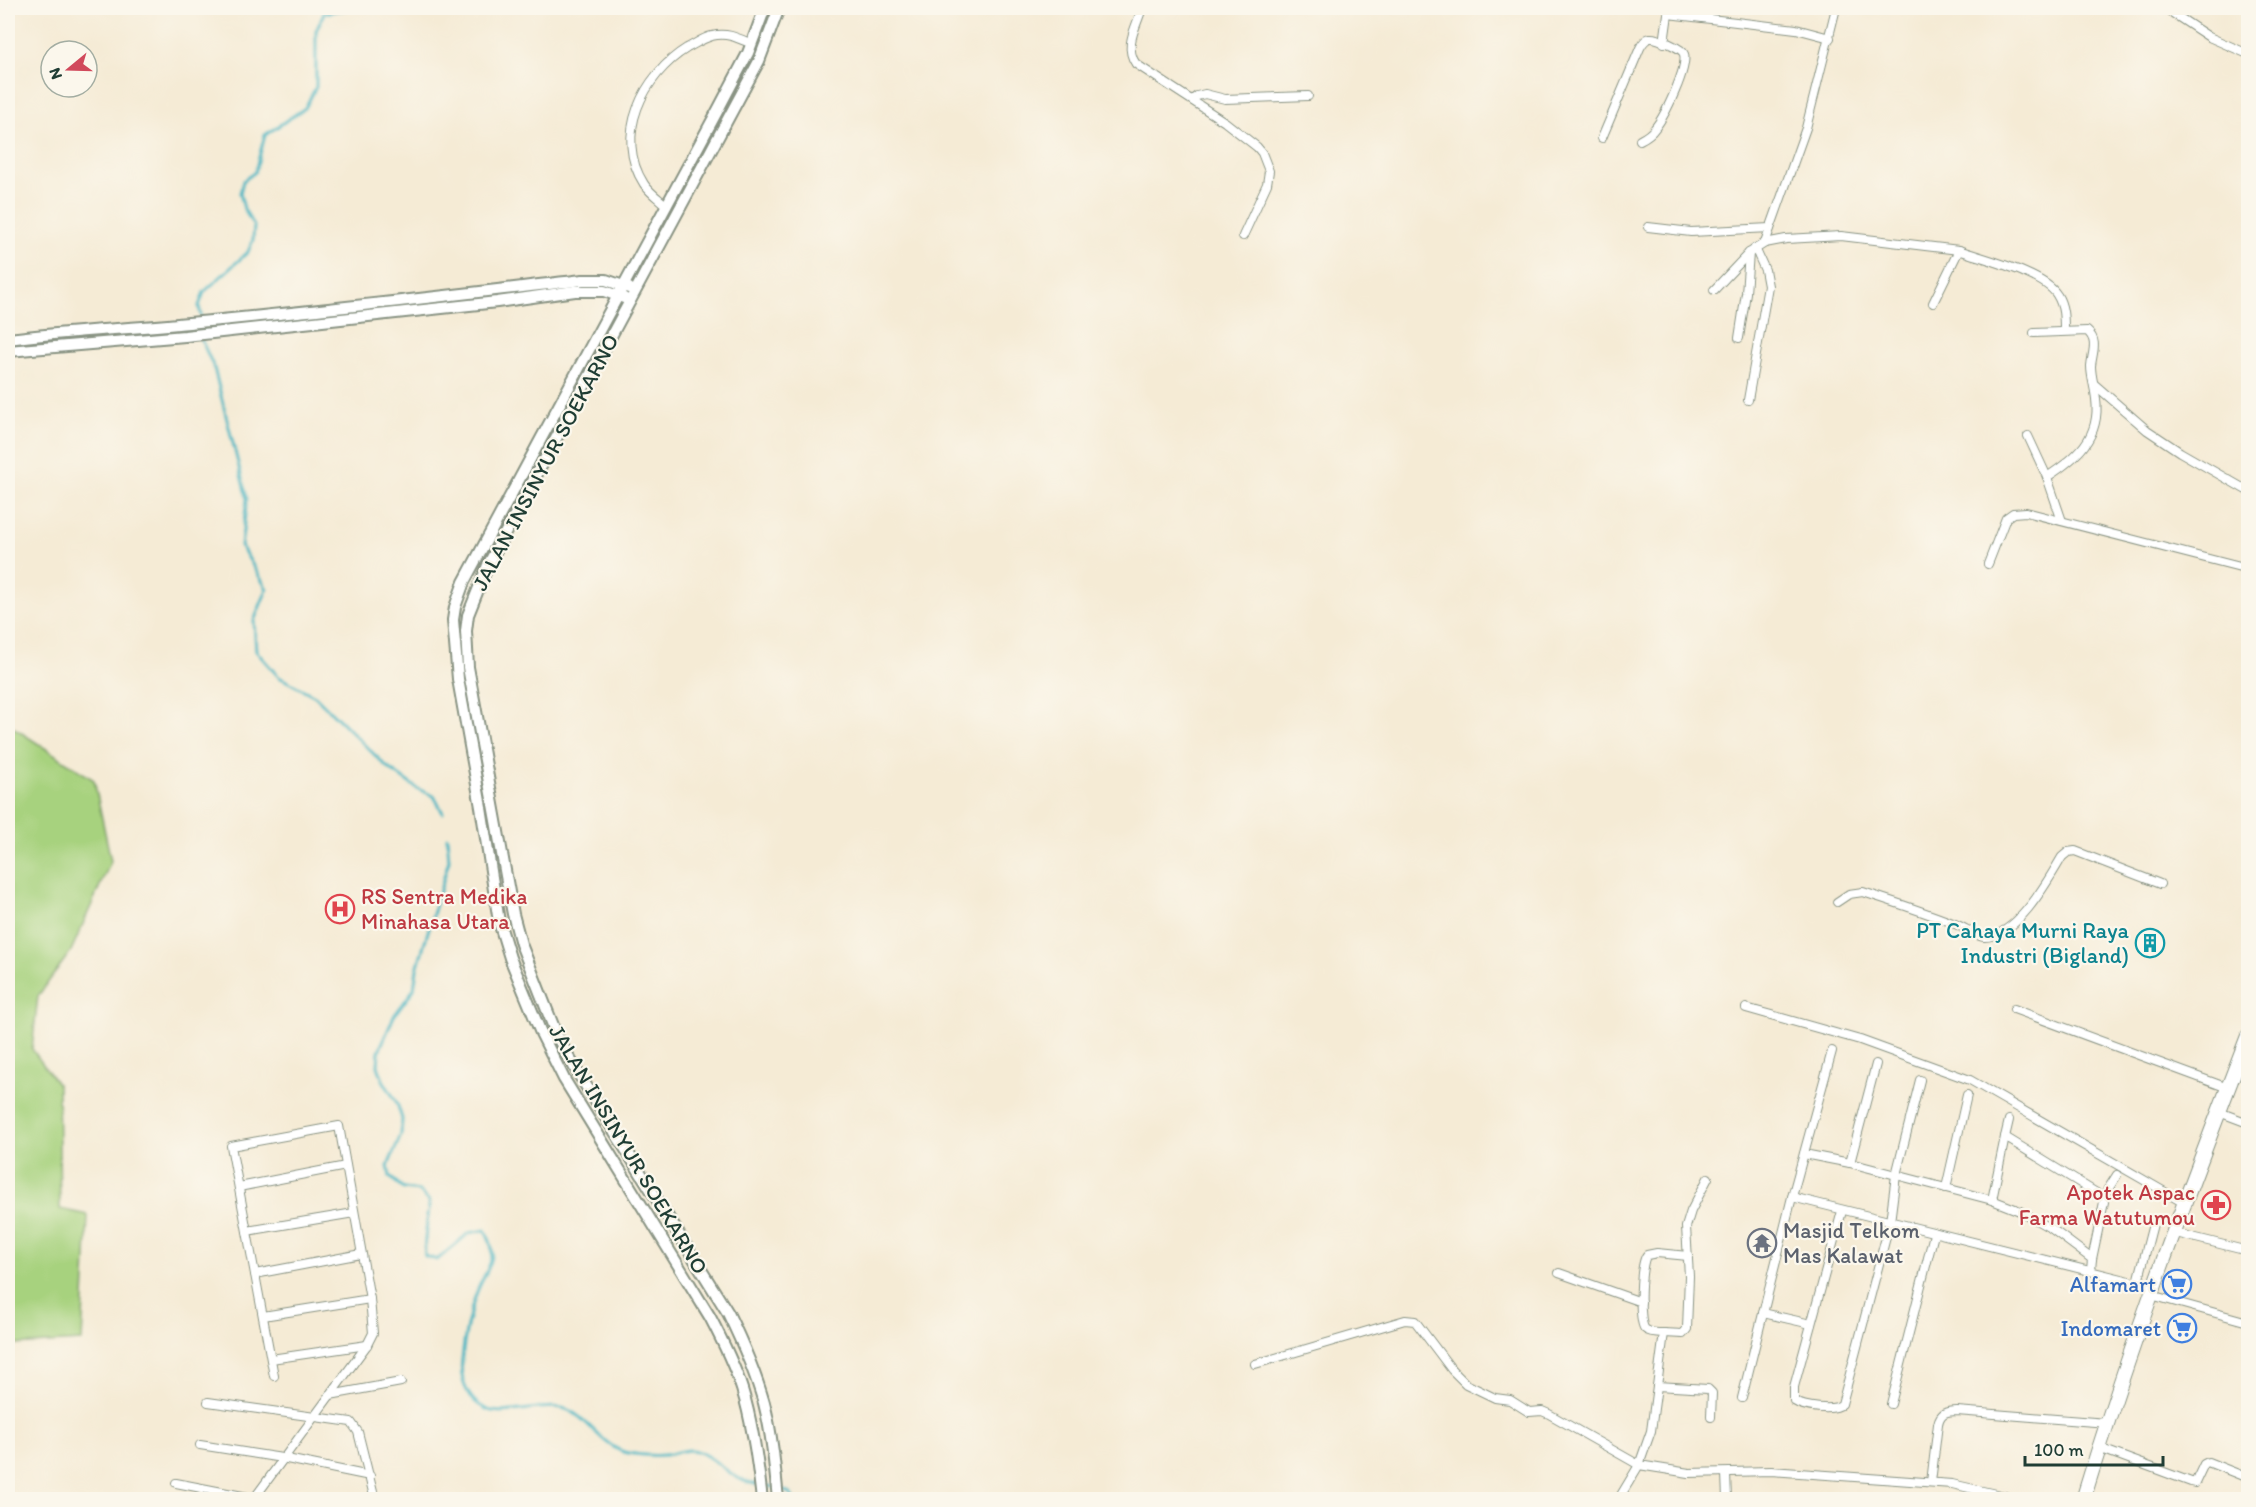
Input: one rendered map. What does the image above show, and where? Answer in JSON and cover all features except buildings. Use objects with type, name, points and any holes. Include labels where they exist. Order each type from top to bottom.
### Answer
[{"type":"highway","points":[[2084,1500],[2107,1423],[2172,1233],[2248,1036]]},
{"type":"main road","name":"JALAN INSINYUR SOEKARNO","points":[[762,1500],[759,1473],[742,1389],[728,1352],[710,1317],[564,1079],[541,1033],[507,949],[499,922],[453,637],[455,608],[474,564],[622,291],[752,44],[765,8]]},
{"type":"main road","name":"JALAN INSINYUR SOEKARNO","points":[[778,1500],[764,1405],[752,1365],[741,1339],[728,1313],[558,1038],[521,944],[468,667],[466,631],[470,606],[488,565],[759,62],[779,8]]},
{"type":"main road","points":[[8,339],[428,299],[583,280],[606,280],[632,296]]},
{"type":"main road","points":[[8,351],[211,333],[490,303],[575,291],[622,291]]},
{"type":"main road","points":[[492,879],[507,877]]},
{"type":"street","points":[[1142,8],[1131,40],[1133,60],[1257,147],[1266,160],[1269,171],[1267,184],[1243,236]]},
{"type":"street","points":[[1765,243],[1806,128],[1836,8]]},
{"type":"street","points":[[2165,8],[2209,37],[2248,54]]},
{"type":"street","points":[[1664,43],[1668,11],[1796,29],[1830,38]]},
{"type":"street","points":[[667,206],[643,183],[633,157],[631,134],[644,92],[654,77],[675,56],[706,38],[731,35],[752,44]]},
{"type":"street","points":[[1602,138],[1640,48],[1651,38],[1675,46],[1683,52],[1681,74],[1656,128],[1640,140]]},
{"type":"street","points":[[1192,100],[1205,94],[1225,99],[1308,96]]},
{"type":"street","points":[[1648,227],[1691,232],[1770,228]]},
{"type":"street","points":[[1714,290],[1752,250],[1765,243],[1786,239],[1841,236],[1959,250],[2035,277],[2049,285],[2062,304],[2064,332]]},
{"type":"street","points":[[1739,338],[1752,250]]},
{"type":"street","points":[[1748,400],[1768,286],[1765,270],[1752,250]]},
{"type":"street","points":[[1934,303],[1959,250]]},
{"type":"street","points":[[210,321],[211,333]]},
{"type":"street","points":[[2034,333],[2087,332],[2091,335],[2094,344],[2091,368],[2097,416],[2090,437],[2073,460],[2047,477]]},
{"type":"street","points":[[57,333],[58,346]]},
{"type":"street","points":[[2094,384],[2147,430],[2248,491]]},
{"type":"street","points":[[2028,436],[2047,477],[2062,521]]},
{"type":"street","points":[[1988,564],[2009,514],[2026,512],[2248,568]]},
{"type":"street","points":[[1836,902],[1850,894],[1863,892],[1988,937],[2008,928],[2026,914],[2062,857],[2068,852],[2074,851],[2160,884]]},
{"type":"street","points":[[1746,1008],[1887,1048],[1970,1080],[2184,1203]]},
{"type":"street","points":[[2014,1009],[2228,1088]]},
{"type":"street","points":[[1742,1398],[1792,1197],[1832,1051]]},
{"type":"street","points":[[1850,1163],[1876,1064]]},
{"type":"street","points":[[1842,1211],[1794,1387],[1794,1402],[1823,1407],[1841,1406],[1890,1222],[1896,1175],[1920,1080]]},
{"type":"street","points":[[1946,1188],[1967,1095]]},
{"type":"street","points":[[2219,1112],[2248,1123]]},
{"type":"street","points":[[1992,1200],[2009,1120]]},
{"type":"street","points":[[176,1483],[255,1499],[282,1458],[367,1345],[373,1333],[370,1299],[339,1126],[234,1144],[231,1148],[274,1376]]},
{"type":"street","points":[[2005,1137],[2103,1197]]},
{"type":"street","points":[[1804,1154],[1850,1163],[1992,1200],[2020,1211],[2052,1229],[2092,1259]]},
{"type":"street","points":[[238,1187],[346,1166]]},
{"type":"street","points":[[2091,1270],[2103,1197],[2117,1175]]},
{"type":"street","points":[[1688,1256],[1657,1252],[1643,1258],[1641,1302],[1645,1329],[1683,1334],[1687,1329],[1689,1294],[1688,1256],[1687,1223],[1708,1178]]},
{"type":"street","points":[[1792,1197],[2071,1268],[2091,1270],[2139,1282],[2152,1291],[2248,1322]]},
{"type":"street","points":[[247,1231],[354,1213]]},
{"type":"street","points":[[2139,1282],[2153,1224]]},
{"type":"street","points":[[2172,1233],[2248,1251]]},
{"type":"street","points":[[1891,1404],[1934,1234]]},
{"type":"street","points":[[255,1274],[361,1254]]},
{"type":"street","points":[[1559,1273],[1641,1302]]},
{"type":"street","points":[[263,1316],[370,1299]]},
{"type":"street","points":[[1763,1313],[1811,1324]]},
{"type":"street","points":[[1255,1364],[1405,1320],[1415,1321],[1452,1370],[1466,1384],[1495,1398],[1510,1400],[1529,1412],[1549,1414],[1639,1465],[1689,1473],[1771,1471],[1931,1482],[1965,1486],[2022,1500]]},
{"type":"street","points":[[1618,1500],[1639,1465],[1651,1431],[1664,1333]]},
{"type":"street","points":[[271,1359],[367,1345]]},
{"type":"street","points":[[330,1395],[400,1382]]},
{"type":"street","points":[[1657,1386],[1708,1389],[1712,1393],[1711,1417]]},
{"type":"street","points":[[208,1402],[346,1420],[355,1424],[375,1500]]},
{"type":"street","points":[[1931,1482],[1939,1418],[1945,1413],[1957,1411],[2107,1423]]},
{"type":"street","points":[[200,1445],[282,1458],[370,1476]]},
{"type":"street","points":[[2099,1448],[2195,1483],[2204,1464],[2208,1462],[2248,1478]]},
{"type":"street","points":[[1726,1473],[1727,1500]]},
{"type":"green space","points":[[8,724],[94,780],[111,861],[71,951],[38,996],[32,1049],[58,1085],[60,1209],[88,1215],[82,1341],[13,1345],[8,1349]]},
{"type":"waterway","points":[[201,316],[199,306],[204,292],[248,252],[253,240],[254,226],[244,209],[240,193],[243,181],[255,172],[265,135],[305,108],[316,87],[316,31],[324,13],[352,8]]},
{"type":"waterway","points":[[201,339],[214,368],[247,499],[241,546],[267,589],[254,621],[256,651],[279,677],[315,696],[388,768],[418,789],[434,796],[443,813]]},
{"type":"waterway","points":[[447,837],[449,860],[417,969],[414,989],[394,1016],[379,1051],[378,1066],[383,1080],[397,1103],[402,1119],[401,1135],[388,1166],[390,1177],[404,1189],[419,1191],[429,1201],[425,1256],[437,1260],[469,1233],[485,1230],[490,1241],[492,1250],[490,1265],[475,1297],[465,1336],[461,1367],[463,1381],[469,1394],[479,1405],[492,1411],[562,1408],[577,1415],[607,1442],[624,1452],[661,1455],[692,1450],[706,1455],[746,1482],[773,1487]]},
{"type":"waterway","points":[[779,1489],[790,1493],[794,1500]]},
{"type":"place","name":"RS Sentra Medika Minahasa Utara","points":[[340,909]]},
{"type":"place","name":"PT Cahaya Murni Raya Industri (Bigland)","points":[[2150,943]]},
{"type":"place","name":"Apotek Aspac Farma Watutumou","points":[[2216,1205]]},
{"type":"place","name":"Masjid Telkom Mas Kalawat","points":[[1762,1243]]},
{"type":"place","name":"Alfamart","points":[[2177,1284]]},
{"type":"place","name":"Indomaret","points":[[2182,1328]]}]
